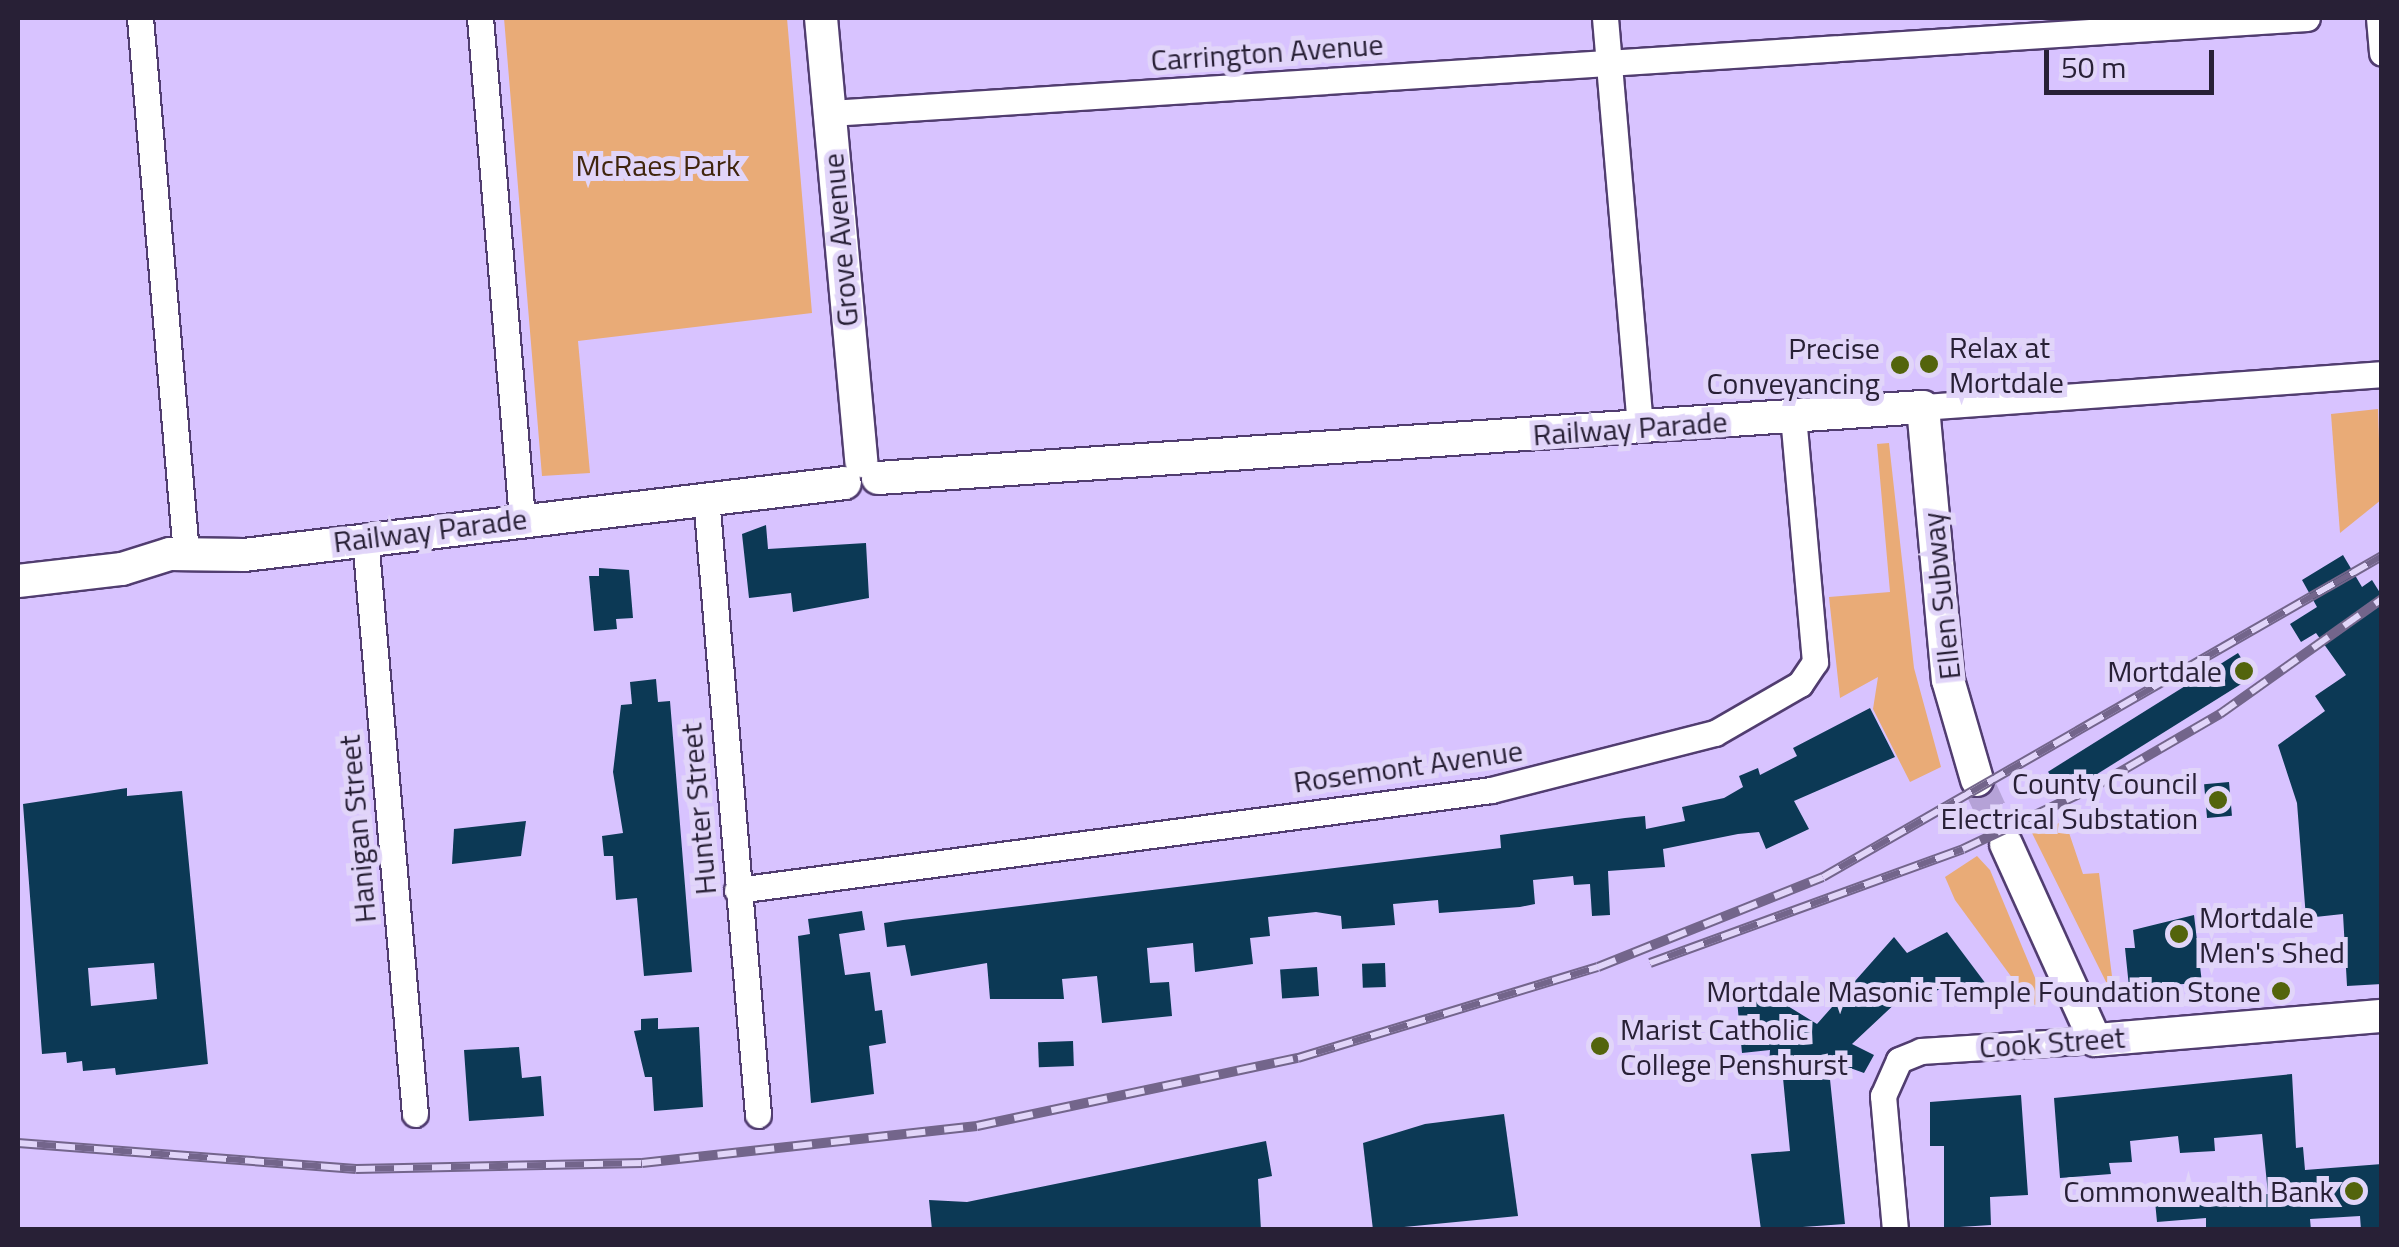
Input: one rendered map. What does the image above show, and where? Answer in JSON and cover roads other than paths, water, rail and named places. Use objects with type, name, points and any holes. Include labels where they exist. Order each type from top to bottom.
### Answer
[{"type":"street","points":[[140,18],[186,553]]},
{"type":"street","points":[[480,18],[522,518]]},
{"type":"street","name":"Grove Avenue","points":[[821,18],[861,474]]},
{"type":"street","points":[[1605,18],[1640,428]]},
{"type":"street","name":"Carrington Avenue","points":[[830,113],[2307,18]]},
{"type":"street","points":[[2379,18],[2382,52]]},
{"type":"street","name":"Railway Parade","points":[[18,581],[186,553],[244,556],[861,474],[1640,428],[2382,374]]},
{"type":"street","name":"Ellen Subway","points":[[1923,407],[1948,680],[1978,780]]},
{"type":"street","name":"Rosemont Avenue","points":[[738,890],[1491,790],[1716,733],[1800,684],[1815,662],[1792,417]]},
{"type":"street","name":"Hunter Street","points":[[706,497],[758,1115]]},
{"type":"street","name":"Hanigan Street","points":[[365,538],[414,1114]]},
{"type":"street","points":[[2006,844],[2095,1040]]},
{"type":"street","name":"Cook Street","points":[[1895,1230],[1883,1096],[1899,1060],[1921,1051],[2382,1016]]},
{"type":"tunnel","points":[[1977,780],[2006,844]]},
{"type":"railway","points":[[18,1143],[356,1169],[642,1163],[977,1126],[1298,1058],[1598,967],[1823,877],[2382,556]]},
{"type":"railway","points":[[1650,963],[1963,849],[2094,787],[2220,714],[2382,599]]},
{"type":"place","name":"Relax at Mortdale","points":[[1929,364]]},
{"type":"place","name":"Precise Conveyancing","points":[[1900,365]]},
{"type":"place","name":"Mortdale","points":[[2244,671]]},
{"type":"place","name":"County Council Electrical Substation","points":[[2218,800]]},
{"type":"place","name":"Mortdale Men's Shed","points":[[2179,934]]},
{"type":"place","name":"Mortdale Masonic Temple Foundation Stone","points":[[2281,991]]},
{"type":"place","name":"Marist Catholic College Penshurst","points":[[1600,1046]]},
{"type":"place","name":"Commonwealth Bank","points":[[2354,1191]]},
{"type":"park label","name":"McRaes Park","points":[[658,165]]}]
